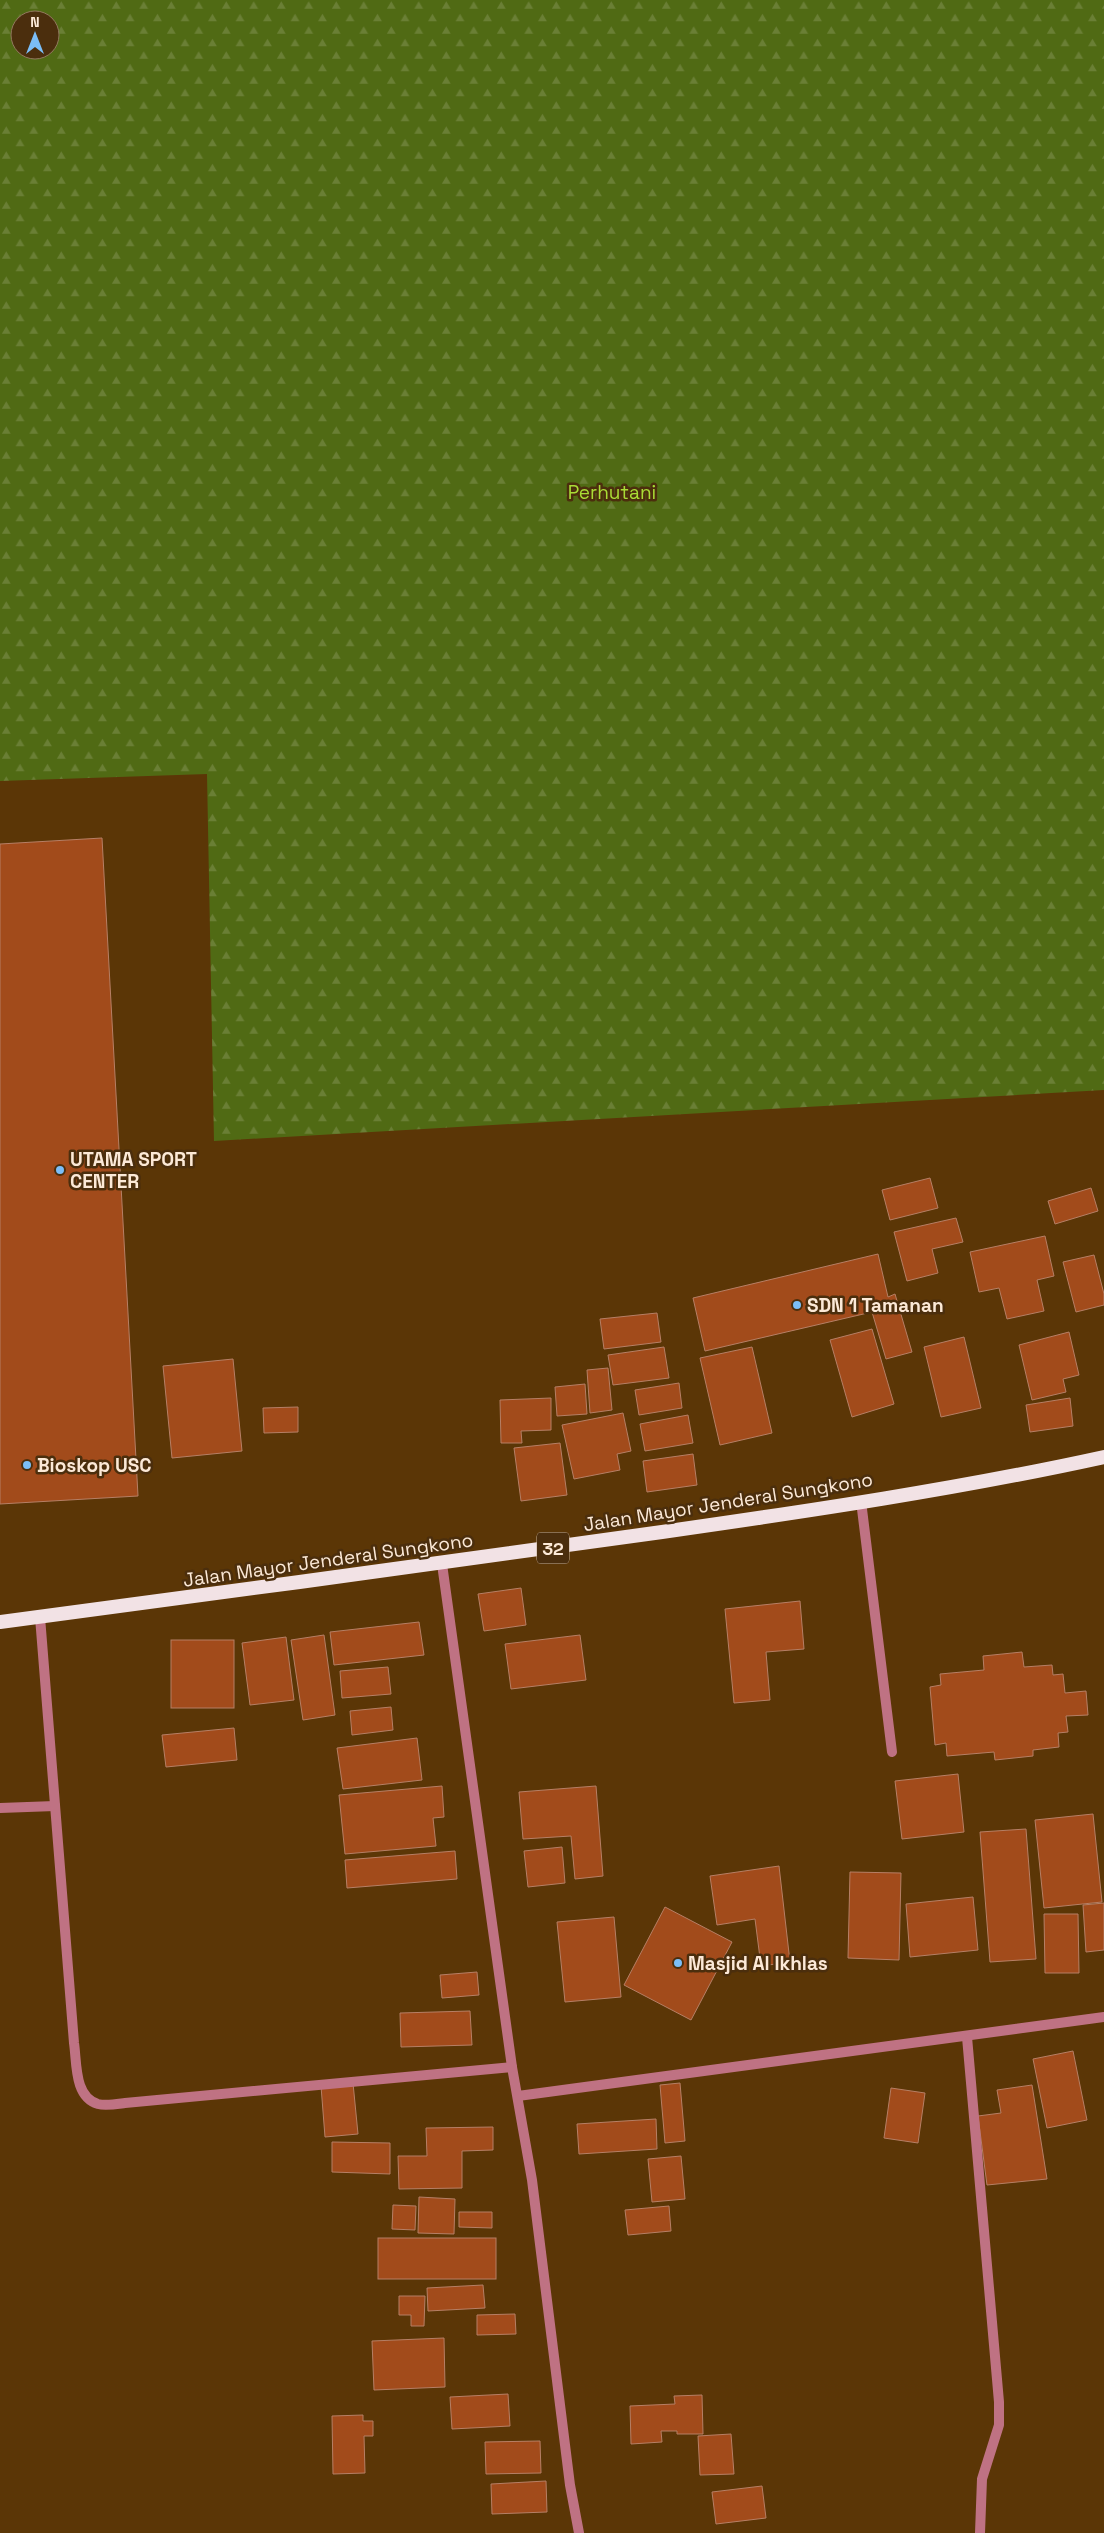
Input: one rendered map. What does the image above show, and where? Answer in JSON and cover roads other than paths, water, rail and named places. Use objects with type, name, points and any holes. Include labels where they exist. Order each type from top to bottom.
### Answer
[{"type":"highway","name":"Jalan Mayor Jenderal Sungkono","points":[[0,1622],[442,1564],[861,1501],[1039,1471],[1104,1457]]},
{"type":"street","points":[[861,1501],[892,1752]]},
{"type":"street","points":[[442,1564],[512,2067],[532,2180],[570,2485],[579,2533]]},
{"type":"street","points":[[40,1617],[74,2043],[80,2088],[87,2099],[99,2104],[125,2103],[512,2067]]},
{"type":"street","points":[[0,1808],[55,1806]]},
{"type":"street","points":[[518,2096],[967,2037],[1104,2017]]},
{"type":"street","points":[[967,2037],[999,2402],[999,2425],[982,2479],[979,2506],[980,2533]]},
{"type":"place","name":"UTAMA SPORT CENTER","points":[[60,1170]]},
{"type":"place","name":"SDN 1 Tamanan","points":[[797,1305]]},
{"type":"place","name":"Bioskop USC","points":[[27,1465]]},
{"type":"place","name":"Masjid Al Ikhlas","points":[[678,1963]]},
{"type":"park label","name":"Perhutani","points":[[612,492]]}]
